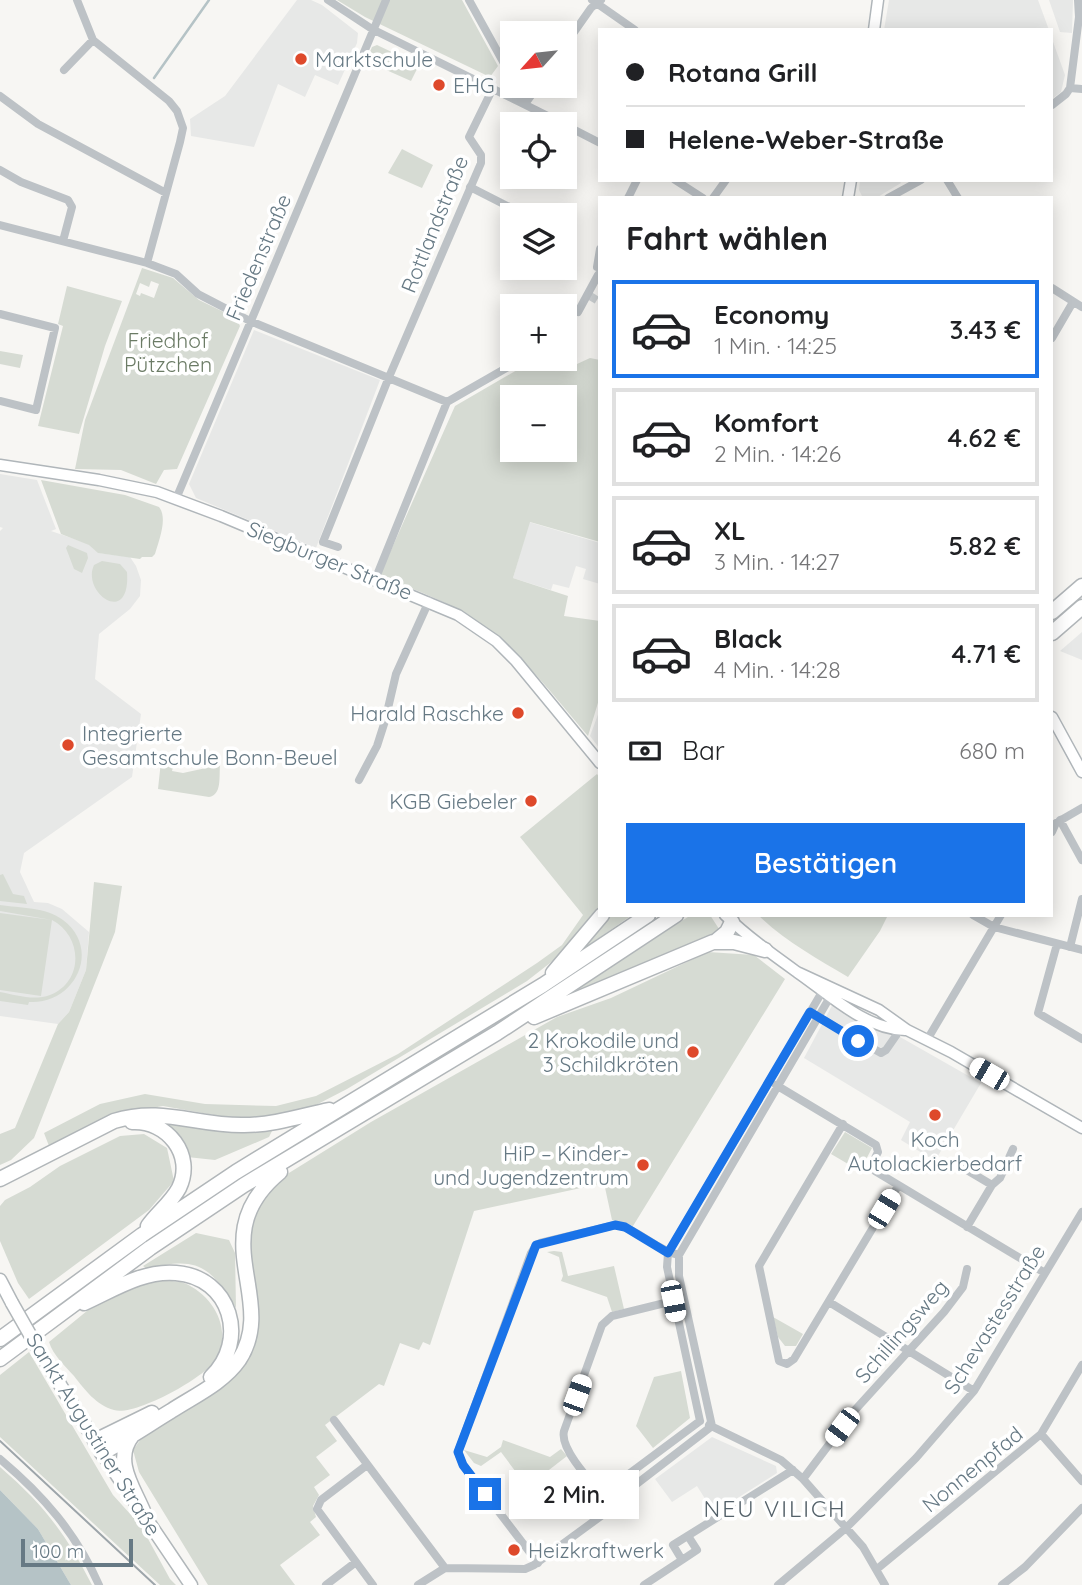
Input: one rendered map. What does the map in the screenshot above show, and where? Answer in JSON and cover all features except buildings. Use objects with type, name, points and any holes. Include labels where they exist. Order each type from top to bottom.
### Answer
[{"type":"highway","points":[[1053,610],[1082,586]]},
{"type":"highway","points":[[1053,632],[1082,607]]},
{"type":"highway","points":[[543,985],[600,917]]},
{"type":"highway","points":[[0,1339],[142,1235],[236,1172],[543,985],[645,917]]},
{"type":"highway","points":[[0,1359],[150,1248],[313,1142],[497,1033],[673,917]]},
{"type":"highway","points":[[497,1033],[713,942],[727,932],[729,918]]},
{"type":"highway","points":[[713,942],[734,942],[765,950]]},
{"type":"highway","points":[[0,1179],[114,1121],[134,1115],[153,1114],[242,1126],[271,1123],[341,1108]]},
{"type":"highway","points":[[0,1189],[116,1126],[149,1123],[173,1138],[181,1152],[183,1173],[175,1193],[142,1235]]},
{"type":"highway","points":[[99,1447],[132,1436],[228,1373],[239,1359],[247,1342],[250,1323],[243,1245],[248,1210],[265,1183],[313,1142]]},
{"type":"highway","points":[[52,1319],[129,1282],[145,1276],[167,1273],[190,1275],[201,1280],[220,1296],[229,1314],[232,1339],[223,1364],[213,1376],[99,1447]]},
{"type":"highway","points":[[132,1436],[124,1451],[123,1464],[143,1511]]},
{"type":"main road","points":[[874,28],[878,0]]},
{"type":"main road","name":"Siegburger Straße","points":[[0,465],[157,492],[429,601],[468,621],[496,641],[528,674],[598,761]]},
{"type":"main road","points":[[1053,720],[1082,772]]},
{"type":"main road","points":[[729,918],[765,950],[856,1013],[927,1040],[1082,1128]]},
{"type":"main road","name":"Sankt Augustiner Straße","points":[[0,1280],[99,1447],[191,1585]]},
{"type":"street","points":[[328,0],[372,29],[540,112]]},
{"type":"street","name":"Friedenstraße","points":[[176,499],[386,0]]},
{"type":"street","points":[[470,0],[500,56]]},
{"type":"street","points":[[1053,104],[1070,88],[1079,17],[1078,0]]},
{"type":"street","points":[[80,1],[93,40],[169,102],[181,120],[183,128],[147,263]]},
{"type":"street","points":[[578,26],[596,1],[632,28]]},
{"type":"street","points":[[64,70],[93,40]]},
{"type":"street","name":"Rottlandstraße","points":[[338,547],[323,541],[389,377],[481,163],[481,155],[471,142],[470,132],[493,88]]},
{"type":"street","points":[[1070,88],[1082,89]]},
{"type":"street","points":[[0,96],[38,124],[166,193]]},
{"type":"street","points":[[521,98],[525,104]]},
{"type":"street","points":[[525,104],[529,98]]},
{"type":"street","points":[[577,131],[598,142]]},
{"type":"street","points":[[0,170],[21,182],[68,200],[72,207],[64,241]]},
{"type":"street","points":[[677,182],[700,196]]},
{"type":"street","points":[[892,196],[917,182]]},
{"type":"street","points":[[470,187],[501,203]]},
{"type":"street","points":[[0,225],[147,263],[176,274],[198,294],[250,321],[447,402]]},
{"type":"street","points":[[578,308],[597,271],[598,264]]},
{"type":"street","points":[[1053,289],[1082,307]]},
{"type":"street","points":[[1053,336],[1073,302]]},
{"type":"street","points":[[0,313],[55,328],[36,410],[0,401]]},
{"type":"street","points":[[375,580],[447,402],[501,371]]},
{"type":"street","points":[[359,780],[377,746],[396,674],[429,601]]},
{"type":"street","points":[[1082,808],[1056,821],[1082,860]]},
{"type":"street","points":[[1070,947],[1082,899]]},
{"type":"street","points":[[977,917],[994,927],[1082,950]]},
{"type":"street","points":[[927,1040],[1000,917]]},
{"type":"street","points":[[1057,944],[1038,1013],[1082,1039]]},
{"type":"street","points":[[700,1422],[673,1301],[667,1266],[668,1253],[810,1012],[829,992]]},
{"type":"street","points":[[712,1426],[679,1276],[679,1255],[819,1018],[829,992]]},
{"type":"street","points":[[810,1012],[881,1053],[903,1029]]},
{"type":"street","points":[[769,1080],[876,1145],[878,1152],[872,1164],[875,1171],[1045,1273]]},
{"type":"street","points":[[843,1124],[759,1266],[779,1361],[787,1364],[794,1359],[898,1186]]},
{"type":"street","points":[[967,1227],[992,1185],[1000,1178],[1013,1149]]},
{"type":"street","points":[[948,1164],[960,1166],[992,1185]]},
{"type":"street","name":"Schevastesstraße","points":[[778,1585],[846,1528],[916,1458],[974,1391],[1082,1212]]},
{"type":"street","points":[[538,1563],[463,1465],[458,1452],[531,1253],[540,1243],[615,1225],[625,1227],[668,1253],[679,1255]]},
{"type":"street","name":"Schillingsweg","points":[[803,1479],[855,1410],[963,1287],[967,1269]]},
{"type":"street","points":[[611,1505],[567,1450],[562,1438],[602,1325],[612,1316],[673,1301]]},
{"type":"street","points":[[828,1302],[974,1391]]},
{"type":"street","points":[[1041,1434],[1082,1365]]},
{"type":"street","points":[[334,1420],[445,1569]]},
{"type":"street","points":[[700,1422],[780,1460],[793,1470],[846,1528],[877,1569],[885,1585]]},
{"type":"street","points":[[602,1494],[700,1422]]},
{"type":"street","points":[[418,1585],[445,1569],[525,1569],[538,1563],[712,1426]]},
{"type":"street","name":"Nonnenpfad","points":[[877,1569],[1041,1434],[1082,1481]]},
{"type":"street","points":[[0,1459],[33,1487],[67,1526],[99,1585]]},
{"type":"street","points":[[367,1465],[321,1500],[317,1509],[373,1585]]},
{"type":"street","points":[[682,1560],[673,1545],[793,1470]]},
{"type":"street","points":[[1002,1585],[1025,1567],[1082,1508]]},
{"type":"street","points":[[644,1585],[696,1550],[688,1536]]},
{"type":"street","points":[[326,1585],[356,1562]]},
{"type":"shaded area","name":"Marktschule","points":[[297,0],[311,0],[322,5],[358,33],[357,43],[338,85],[315,75],[305,97],[278,84],[254,147],[191,136],[190,119],[225,96]]},
{"type":"shaded area","points":[[889,0],[1038,0],[1048,28],[884,28]]},
{"type":"shaded area","points":[[1049,0],[1073,0],[1072,33],[1060,32]]},
{"type":"shaded area","points":[[1053,42],[1065,75],[1061,92],[1053,98]]},
{"type":"shaded area","points":[[860,182],[901,183],[879,196],[862,196]]},
{"type":"shaded area","points":[[254,330],[380,380],[316,548],[196,498],[189,484]]},
{"type":"shaded area","name":"Integrierte Gesamtschule Bonn-Beuel","points":[[0,474],[37,480],[56,529],[51,531],[89,544],[99,553],[130,557],[141,580],[140,596],[130,609],[99,634],[95,679],[141,714],[132,777],[24,853],[20,872],[34,902],[48,903],[62,909],[89,932],[86,970],[69,1012],[58,1024],[0,1016],[0,531],[3,528],[0,527]]},
{"type":"shaded area","points":[[529,522],[598,542],[598,583],[583,579],[586,569],[576,566],[569,588],[553,584],[551,590],[513,578]]},
{"type":"shaded area","points":[[1082,632],[1082,660],[1060,651]]},
{"type":"shaded area","points":[[598,714],[598,746],[590,736]]},
{"type":"shaded area","points":[[835,1000],[981,1083],[935,1161],[901,1140],[910,1122],[804,1058]]},
{"type":"shaded area","points":[[712,1437],[776,1466],[777,1473],[714,1513],[697,1486],[672,1502],[655,1479]]},
{"type":"shaded area","points":[[0,1490],[38,1529],[71,1585],[0,1585]]},
{"type":"green space","points":[[337,0],[462,0],[498,66],[490,77],[365,17]]},
{"type":"green space","points":[[377,45],[419,65],[411,81],[366,61],[372,47]]},
{"type":"green space","points":[[402,149],[433,165],[422,188],[388,173]]},
{"type":"green space","name":"Friedhof Pützchen","points":[[142,268],[173,278],[199,300],[236,318],[240,326],[177,469],[164,470],[156,484],[121,470],[75,469],[85,420]],"holes":[[[151,281],[159,284],[154,298],[136,294],[140,283],[149,287]]]},
{"type":"green space","points":[[67,286],[122,301],[105,346],[79,434],[38,426],[63,326],[58,324]]},
{"type":"green space","points":[[0,351],[23,355],[20,368],[0,364]]},
{"type":"green space","points":[[590,358],[598,360],[598,541],[530,522],[513,578],[568,596],[564,616],[598,621],[598,703],[588,736],[534,673],[489,630],[452,606],[380,575],[455,406],[515,371],[577,371],[577,364]]},
{"type":"green space","points":[[41,480],[125,495],[159,507],[163,523],[155,554],[140,559],[98,553],[89,545],[61,534]]},
{"type":"green space","points":[[68,545],[87,553],[88,558],[82,573],[74,569],[66,548]]},
{"type":"green space","points":[[102,561],[120,564],[127,572],[126,589],[122,598],[115,602],[107,600],[94,586],[94,565]]},
{"type":"green space","points":[[161,761],[174,763],[172,771],[183,773],[220,765],[216,793],[209,797],[158,789]]},
{"type":"green space","points":[[597,774],[598,907],[559,956],[527,981],[314,1106],[273,1119],[225,1117],[163,1106],[124,1113],[49,1146],[44,1133],[100,1104],[145,1094],[205,1104],[276,1106],[316,1096],[398,1054],[537,963],[562,945],[583,915],[520,837]]},
{"type":"green space","points":[[3,874],[13,894],[24,896],[27,904],[0,901],[0,875]]},
{"type":"green space","points":[[94,882],[122,886],[115,932],[34,1138],[11,1160],[0,1165],[0,1134],[15,1128],[58,1024],[69,1012],[86,970]]},
{"type":"green space","points":[[0,905],[49,913],[63,920],[75,932],[81,945],[82,959],[78,973],[59,995],[45,1001],[29,1002],[28,1005],[0,1001],[0,992],[44,997],[61,989],[74,970],[75,959],[70,937],[62,927],[52,920],[0,911]]},
{"type":"green space","points":[[0,913],[52,920],[41,996],[0,990]]},
{"type":"green space","points":[[607,917],[629,917],[567,960]]},
{"type":"green space","points":[[688,917],[711,917],[721,932],[567,995]]},
{"type":"green space","points":[[760,917],[887,917],[848,977]]},
{"type":"green space","points":[[708,952],[754,955],[785,979],[633,1226],[612,1220],[604,1183],[474,1211],[430,1345],[423,1342],[419,1350],[400,1343],[384,1386],[379,1384],[325,1425],[337,1441],[316,1457],[330,1475],[314,1487],[319,1495],[313,1506],[316,1517],[310,1522],[320,1535],[280,1565],[295,1585],[208,1585],[139,1472],[133,1450],[143,1436],[232,1378],[246,1362],[253,1345],[245,1242],[268,1186],[371,1122],[557,1017],[611,998]]},
{"type":"green space","points":[[160,1121],[238,1132],[272,1131],[269,1137],[215,1160],[187,1157]]},
{"type":"green space","points":[[845,1132],[872,1148],[860,1171],[831,1154]]},
{"type":"green space","points":[[144,1134],[167,1148],[174,1181],[149,1210],[29,1299],[18,1283],[0,1241],[0,1206],[5,1200],[60,1166],[120,1136]]},
{"type":"green space","points":[[196,1233],[229,1240],[235,1253],[236,1308],[218,1282],[200,1268],[190,1264],[147,1269],[143,1266]]},
{"type":"green space","points":[[547,1252],[562,1252],[568,1276],[614,1266],[624,1309],[612,1312],[607,1297],[561,1281],[563,1276],[559,1257]]},
{"type":"green space","points":[[163,1280],[184,1283],[194,1288],[211,1304],[221,1324],[221,1347],[217,1358],[200,1375],[153,1402],[124,1411],[108,1408],[87,1392],[56,1356],[49,1342],[93,1306],[126,1289]]},
{"type":"green space","points":[[773,1317],[803,1334],[796,1346],[785,1346],[778,1337]]},
{"type":"green space","points":[[29,1352],[113,1495],[141,1526],[176,1585],[160,1585],[0,1437],[0,1375]]},
{"type":"green space","points":[[681,1371],[690,1418],[653,1448],[636,1426],[654,1377]]},
{"type":"green space","points":[[503,1440],[550,1457],[561,1449],[567,1456],[527,1487],[501,1452],[481,1466],[474,1463],[464,1450],[487,1457],[501,1447]]},
{"type":"green space","points":[[0,1467],[53,1521],[92,1585],[71,1585],[38,1529],[0,1490]]},
{"type":"waterway","points":[[154,78],[209,0]]},
{"type":"tunnel","points":[[590,296],[598,301]]},
{"type":"tram line","points":[[0,1441],[155,1585]]},
{"type":"place","name":"Marktschule","points":[[301,59]]},
{"type":"place","name":"EHG","points":[[439,85]]},
{"type":"place","name":"Harald Raschke","points":[[518,713]]},
{"type":"place","name":"Integrierte Gesamtschule Bonn-Beuel","points":[[68,745]]},
{"type":"place","name":"KGB Giebeler","points":[[531,801]]},
{"type":"place","name":"2 Krokodile und 3 Schildkröten","points":[[693,1052]]},
{"type":"place","name":"Koch Autolackierbedarf","points":[[935,1115]]},
{"type":"place","name":"HiP – Kinder- und Jugendzentrum","points":[[643,1165]]},
{"type":"place","name":"Heizkraftwerk","points":[[514,1550]]},
{"type":"district","name":"NEU VILICH","points":[[775,1508]]},
{"type":"route","points":[[485,1494],[459,1459],[458,1452],[536,1245],[615,1225],[625,1227],[668,1253],[810,1012],[858,1041]]}]
